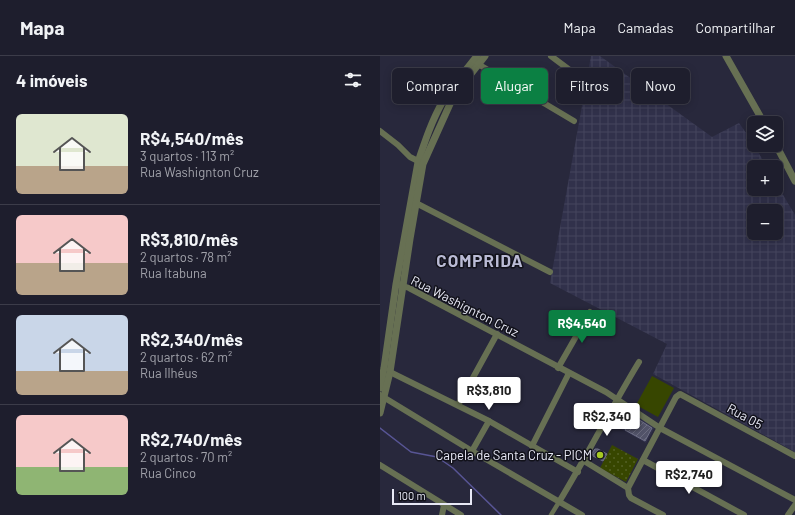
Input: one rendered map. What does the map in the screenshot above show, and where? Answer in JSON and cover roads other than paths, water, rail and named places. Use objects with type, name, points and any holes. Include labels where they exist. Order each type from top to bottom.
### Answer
[{"type":"street","points":[[469,68],[477,56]]},
{"type":"street","points":[[473,69],[485,56]]},
{"type":"street","points":[[551,56],[567,68]]},
{"type":"street","points":[[726,56],[760,116]]},
{"type":"street","points":[[478,64],[574,121]]},
{"type":"street","points":[[380,413],[382,397],[390,372],[400,285],[413,202],[421,163],[450,104]]},
{"type":"street","points":[[380,131],[398,145],[410,157],[421,163]]},
{"type":"street","points":[[780,152],[795,181]]},
{"type":"street","points":[[413,202],[550,272]]},
{"type":"street","points":[[380,388],[400,285]]},
{"type":"street","name":"Rua Washignton Cruz","points":[[400,285],[606,392],[660,428],[795,500]]},
{"type":"street","points":[[558,368],[590,312]]},
{"type":"street","points":[[458,405],[496,334]]},
{"type":"street","points":[[551,515],[578,472],[616,399],[639,362]]},
{"type":"street","points":[[390,372],[489,421],[578,472]]},
{"type":"street","points":[[532,446],[569,373]]},
{"type":"street","name":"Rua 05","points":[[660,428],[676,397],[680,394],[795,456]]},
{"type":"street","points":[[382,397],[582,515]]},
{"type":"street","points":[[472,451],[489,421]]},
{"type":"street","points":[[660,428],[628,488],[628,495],[663,515]]},
{"type":"street","points":[[584,460],[628,488]]},
{"type":"street","points":[[643,460],[744,515]]},
{"type":"street","points":[[380,465],[461,515]]},
{"type":"street","points":[[788,515],[795,504]]},
{"type":"street","points":[[442,515],[444,505]]},
{"type":"waterway","points":[[380,428],[411,452],[437,457],[453,468],[501,515]]},
{"type":"place","name":"Capela de Santa Cruz - PICM","points":[[600,455]]},
{"type":"district","name":"COMPRIDA","points":[[480,261]]}]
